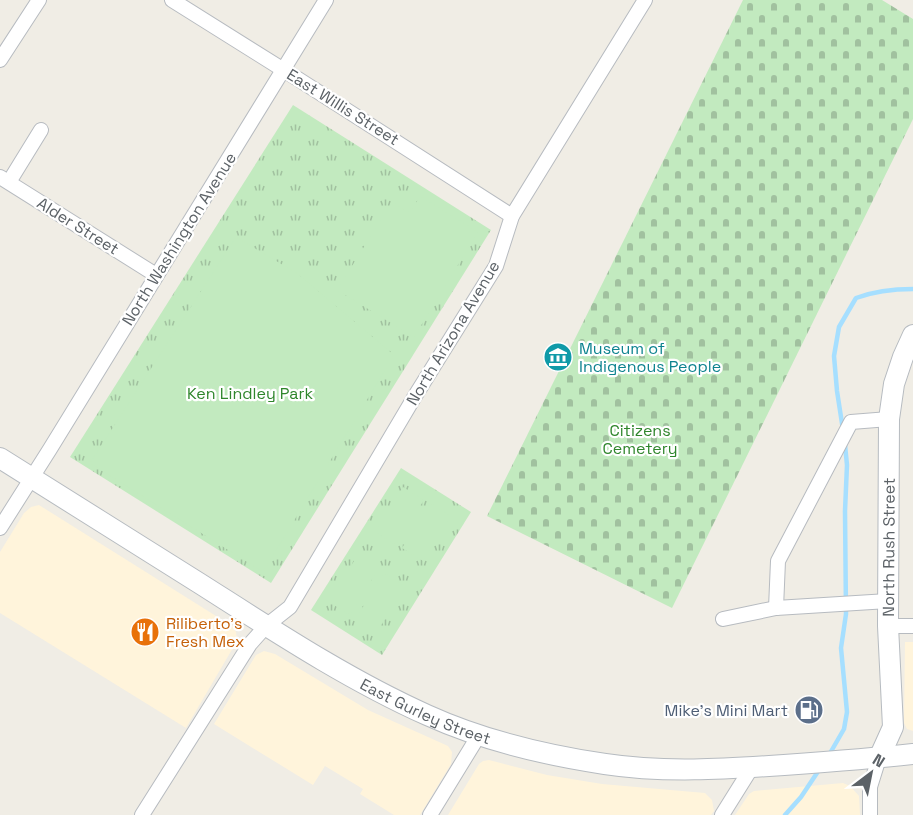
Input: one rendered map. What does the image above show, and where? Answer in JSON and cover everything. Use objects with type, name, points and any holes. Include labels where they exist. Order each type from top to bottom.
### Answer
[{"type":"main road","name":"North Rush Street","points":[[879,758],[893,727],[888,626],[889,419],[894,384],[913,335]]},
{"type":"main road","name":"East Gurley Street","points":[[0,458],[266,626],[361,683],[429,716],[479,735],[543,752],[607,764],[672,770],[752,768],[913,754]]},
{"type":"street","points":[[0,60],[39,0]]},
{"type":"street","name":"East Willis Street","points":[[171,0],[284,69],[513,216]]},
{"type":"street","name":"North Washington Avenue","points":[[0,528],[326,0]]},
{"type":"street","name":"North Arizona Avenue","points":[[142,815],[250,644],[266,626],[290,607],[415,396],[496,266],[513,216],[645,0]]},
{"type":"street","points":[[4,179],[41,130]]},
{"type":"street","name":"Alder Street","points":[[4,179],[156,275]]},
{"type":"street","points":[[776,608],[778,561],[851,422],[889,419]]},
{"type":"street","points":[[723,619],[776,608],[888,601]]},
{"type":"street","points":[[888,626],[913,627]]},
{"type":"street","points":[[430,815],[479,735]]},
{"type":"street","points":[[870,815],[870,787],[879,758]]},
{"type":"street","points":[[722,815],[752,768]]},
{"type":"shaded area","points":[[39,505],[232,626],[236,632],[237,641],[186,728],[0,613],[0,552],[24,513],[31,507]]},
{"type":"shaded area","points":[[905,642],[913,642],[913,731],[907,729],[904,723]]},
{"type":"shaded area","points":[[264,651],[275,654],[368,710],[448,746],[452,752],[451,764],[420,815],[394,815],[360,794],[363,789],[325,766],[313,785],[214,724],[256,655]]},
{"type":"shaded area","points":[[489,760],[547,775],[602,784],[705,793],[712,800],[714,811],[711,815],[448,815],[479,764]]},
{"type":"shaded area","points":[[843,783],[850,786],[859,796],[860,815],[735,815],[749,794],[754,791]]},
{"type":"green space","name":"Citizens Cemetery","points":[[743,0],[882,0],[913,19],[913,119],[672,608],[487,516]]},
{"type":"green space","name":"Ken Lindley Park","points":[[293,105],[491,230],[271,583],[70,457]]},
{"type":"green space","points":[[420,196],[478,232],[414,337],[337,290],[392,202],[410,213]]},
{"type":"green space","points":[[236,237],[298,274],[394,355],[263,572],[90,463]]},
{"type":"green space","points":[[401,468],[471,512],[382,655],[311,610]]},
{"type":"green space","points":[[403,487],[424,500],[396,545],[375,532]]},
{"type":"green space","points":[[430,503],[451,516],[423,561],[402,548]]},
{"type":"green space","points":[[357,556],[378,570],[350,615],[329,602]]},
{"type":"green space","points":[[384,573],[405,586],[377,632],[356,618]]},
{"type":"waterway","points":[[843,430],[834,356],[839,327],[856,298],[884,291],[913,289]]},
{"type":"waterway","points":[[829,755],[844,729],[847,712],[841,648],[846,614],[847,465],[845,445]]},
{"type":"waterway","points":[[785,815],[801,797],[819,770]]},
{"type":"place","name":"Museum of Indigenous People","points":[[558,357]]},
{"type":"place","name":"Riliberto’s Fresh Mex","points":[[145,632]]},
{"type":"place","name":"Mike's Mini Mart","points":[[809,710]]}]
